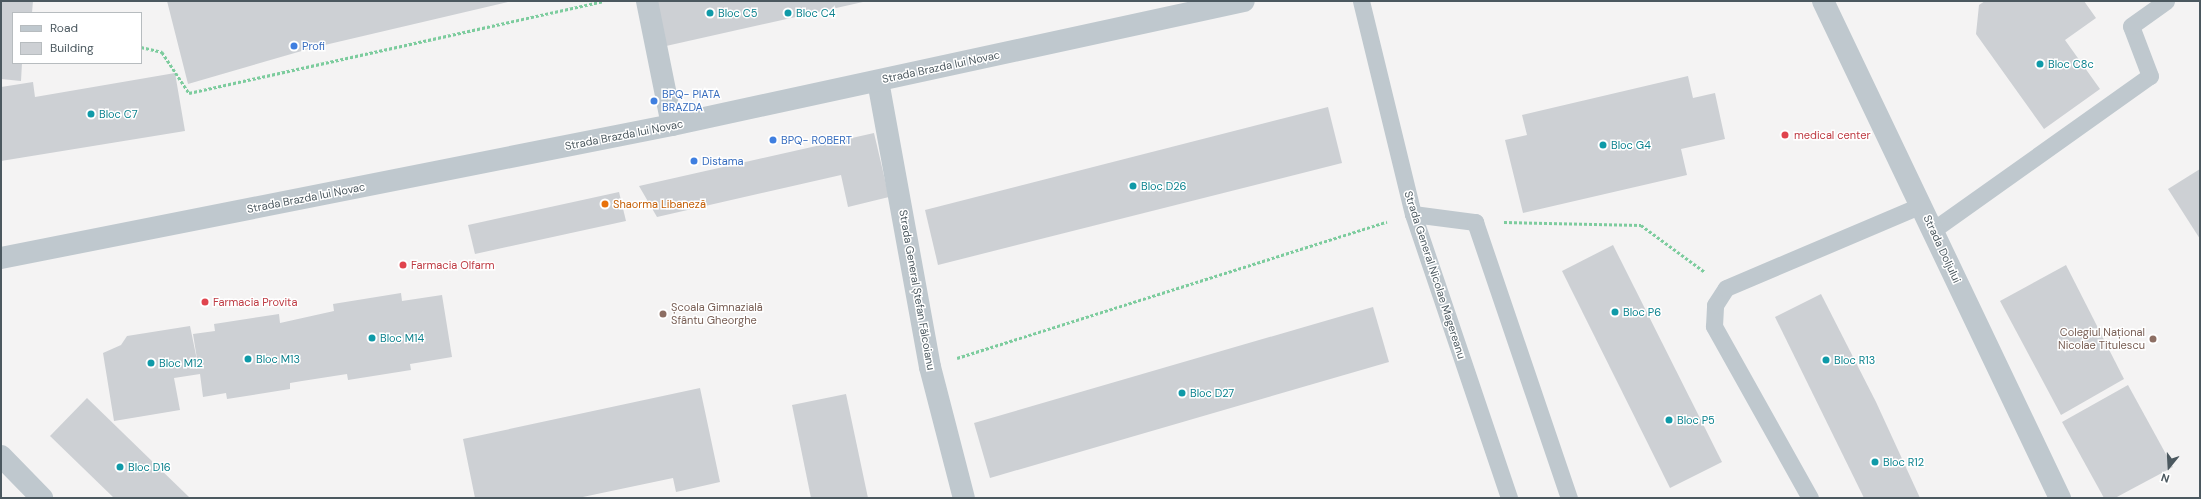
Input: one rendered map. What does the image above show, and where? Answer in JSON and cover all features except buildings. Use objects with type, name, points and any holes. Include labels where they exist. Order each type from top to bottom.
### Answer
[{"type":"street","points":[[646,1],[672,125]]},
{"type":"street","name":"Strada Brazda lui Novac","points":[[1,258],[672,125],[1244,1]]},
{"type":"street","name":"Strada Doljului","points":[[1823,1],[1922,204],[2060,498]]},
{"type":"street","name":"Strada General Ștefan Fălcoianu","points":[[878,81],[930,367],[964,498]]},
{"type":"street","points":[[1,456],[42,498]]},
{"type":"lane","name":"Strada General Nicolae Magereanu","points":[[1361,1],[1412,214],[1509,498]]},
{"type":"lane","points":[[1933,230],[2150,76],[2131,26],[2166,1]]},
{"type":"lane","points":[[1810,498],[1714,326],[1715,305],[1726,288],[1922,204]]},
{"type":"lane","points":[[1412,214],[1475,222],[1569,498]]},
{"type":"path","points":[[142,47],[162,52],[189,93],[603,1]]},
{"type":"path","points":[[930,367],[1412,214]]},
{"type":"path","points":[[1475,222],[1641,225],[1726,288]]},
{"type":"place","name":"Bloc C5","points":[[710,13]]},
{"type":"place","name":"Bloc C4","points":[[788,13]]},
{"type":"place","name":"Profi","points":[[294,46]]},
{"type":"place","name":"Bloc C8c","points":[[2040,64]]},
{"type":"place","name":"BPQ- PIATA BRAZDA","points":[[654,101]]},
{"type":"place","name":"Bloc C7","points":[[91,114]]},
{"type":"place","name":"medical center","points":[[1785,135]]},
{"type":"place","name":"BPQ- ROBERT","points":[[773,140]]},
{"type":"place","name":"Bloc G4","points":[[1603,145]]},
{"type":"place","name":"Distama","points":[[694,161]]},
{"type":"place","name":"Bloc D26","points":[[1133,186]]},
{"type":"place","name":"Shaorma Libaneză","points":[[605,204]]},
{"type":"place","name":"Farmacia Olfarm","points":[[403,265]]},
{"type":"place","name":"Farmacia Provita","points":[[205,302]]},
{"type":"place","name":"Bloc P6","points":[[1615,312]]},
{"type":"place","name":"Școala Gimnazială Sfântu Gheorghe","points":[[663,314]]},
{"type":"place","name":"Bloc M14","points":[[372,338]]},
{"type":"place","name":"Colegiul Național Nicolae Titulescu","points":[[2153,339]]},
{"type":"place","name":"Bloc M13","points":[[248,359]]},
{"type":"place","name":"Bloc R13","points":[[1826,360]]},
{"type":"place","name":"Bloc M12","points":[[151,363]]},
{"type":"place","name":"Bloc D27","points":[[1182,393]]},
{"type":"place","name":"Bloc P5","points":[[1669,420]]},
{"type":"place","name":"Bloc R12","points":[[1875,462]]},
{"type":"place","name":"Bloc D16","points":[[120,467]]}]
